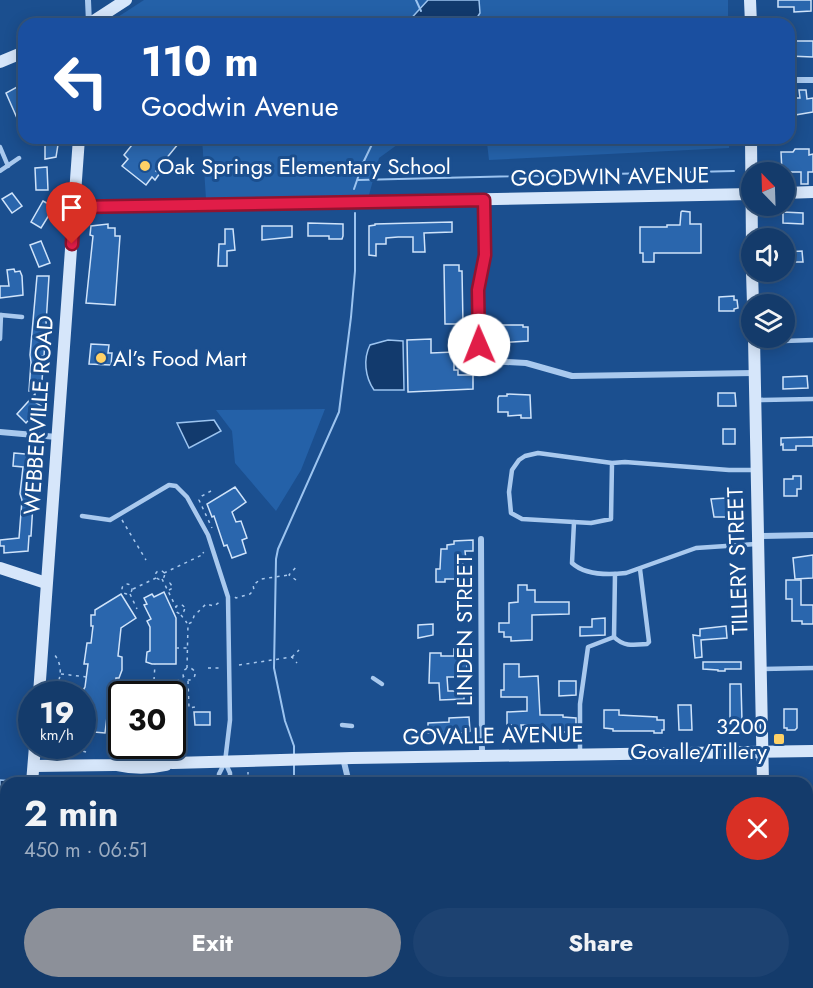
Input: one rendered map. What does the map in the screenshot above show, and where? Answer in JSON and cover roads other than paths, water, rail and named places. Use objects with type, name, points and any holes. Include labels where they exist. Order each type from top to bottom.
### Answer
[{"type":"street","points":[[88,0],[89,18]]},
{"type":"street","points":[[98,18],[126,0]]},
{"type":"street","points":[[750,0],[751,18]]},
{"type":"street","points":[[0,62],[18,54]]},
{"type":"street","points":[[795,80],[813,80]]},
{"type":"street","name":"WEBBERVILLE ROAD","points":[[45,681],[46,583],[79,144]]},
{"type":"street","points":[[751,144],[751,162]]},
{"type":"street","points":[[795,193],[813,192]]},
{"type":"street","name":"GOODWIN AVENUE","points":[[74,207],[741,194]]},
{"type":"street","points":[[484,200],[485,255],[478,290],[479,345],[484,359],[526,363],[572,376],[754,373]]},
{"type":"street","name":"TILLERY STREET","points":[[754,348],[763,777]]},
{"type":"street","points":[[0,432],[57,437]]},
{"type":"street","points":[[758,540],[813,535]]},
{"type":"street","name":"LINDEN STREET","points":[[481,539],[482,757]]},
{"type":"street","points":[[0,568],[46,583]]},
{"type":"street","name":"GOVALLE AVENUE","points":[[34,766],[114,765],[133,759],[173,763],[343,758],[813,751]]},
{"type":"street","points":[[343,758],[348,777]]},
{"type":"street","points":[[33,777],[34,759]]},
{"type":"lane","points":[[0,147],[8,166]]},
{"type":"lane","points":[[0,171],[19,158]]},
{"type":"lane","points":[[0,339],[1,315],[22,317]]},
{"type":"lane","points":[[795,340],[813,340]]},
{"type":"lane","points":[[754,400],[813,399]]},
{"type":"lane","points":[[612,463],[611,519],[591,524],[522,519],[511,513],[509,492],[512,470],[525,456],[538,453],[612,463],[756,470]]},
{"type":"lane","points":[[82,516],[110,520],[169,485],[176,486],[187,497],[208,535],[228,597],[230,720],[225,762],[219,777]]},
{"type":"lane","points":[[574,522],[572,563],[588,571],[615,574],[640,569],[696,548],[758,540]]},
{"type":"lane","points":[[615,574],[615,637],[620,643],[628,645],[647,644],[649,642],[640,569]]},
{"type":"lane","points":[[580,755],[580,704],[588,647],[615,637]]},
{"type":"lane","points":[[762,669],[813,668]]},
{"type":"lane","points":[[373,678],[382,684]]},
{"type":"lane","points":[[342,725],[352,726]]},
{"type":"lane","points":[[225,762],[230,777]]},
{"type":"waterway","points":[[416,0],[421,11]]},
{"type":"waterway","points":[[354,189],[372,144]]},
{"type":"waterway","points":[[358,180],[734,171]]},
{"type":"waterway","points":[[294,754],[294,746],[285,721],[274,668],[276,559],[278,549],[339,412],[355,271],[355,213]]},
{"type":"waterway","points":[[294,763],[294,777]]},
{"type":"place","name":"Oak Springs Elementary School","points":[[145,166]]},
{"type":"place","name":"Al’s Food Mart","points":[[101,358]]},
{"type":"place","name":"3200 Govalle/Tillery","points":[[779,739]]}]
